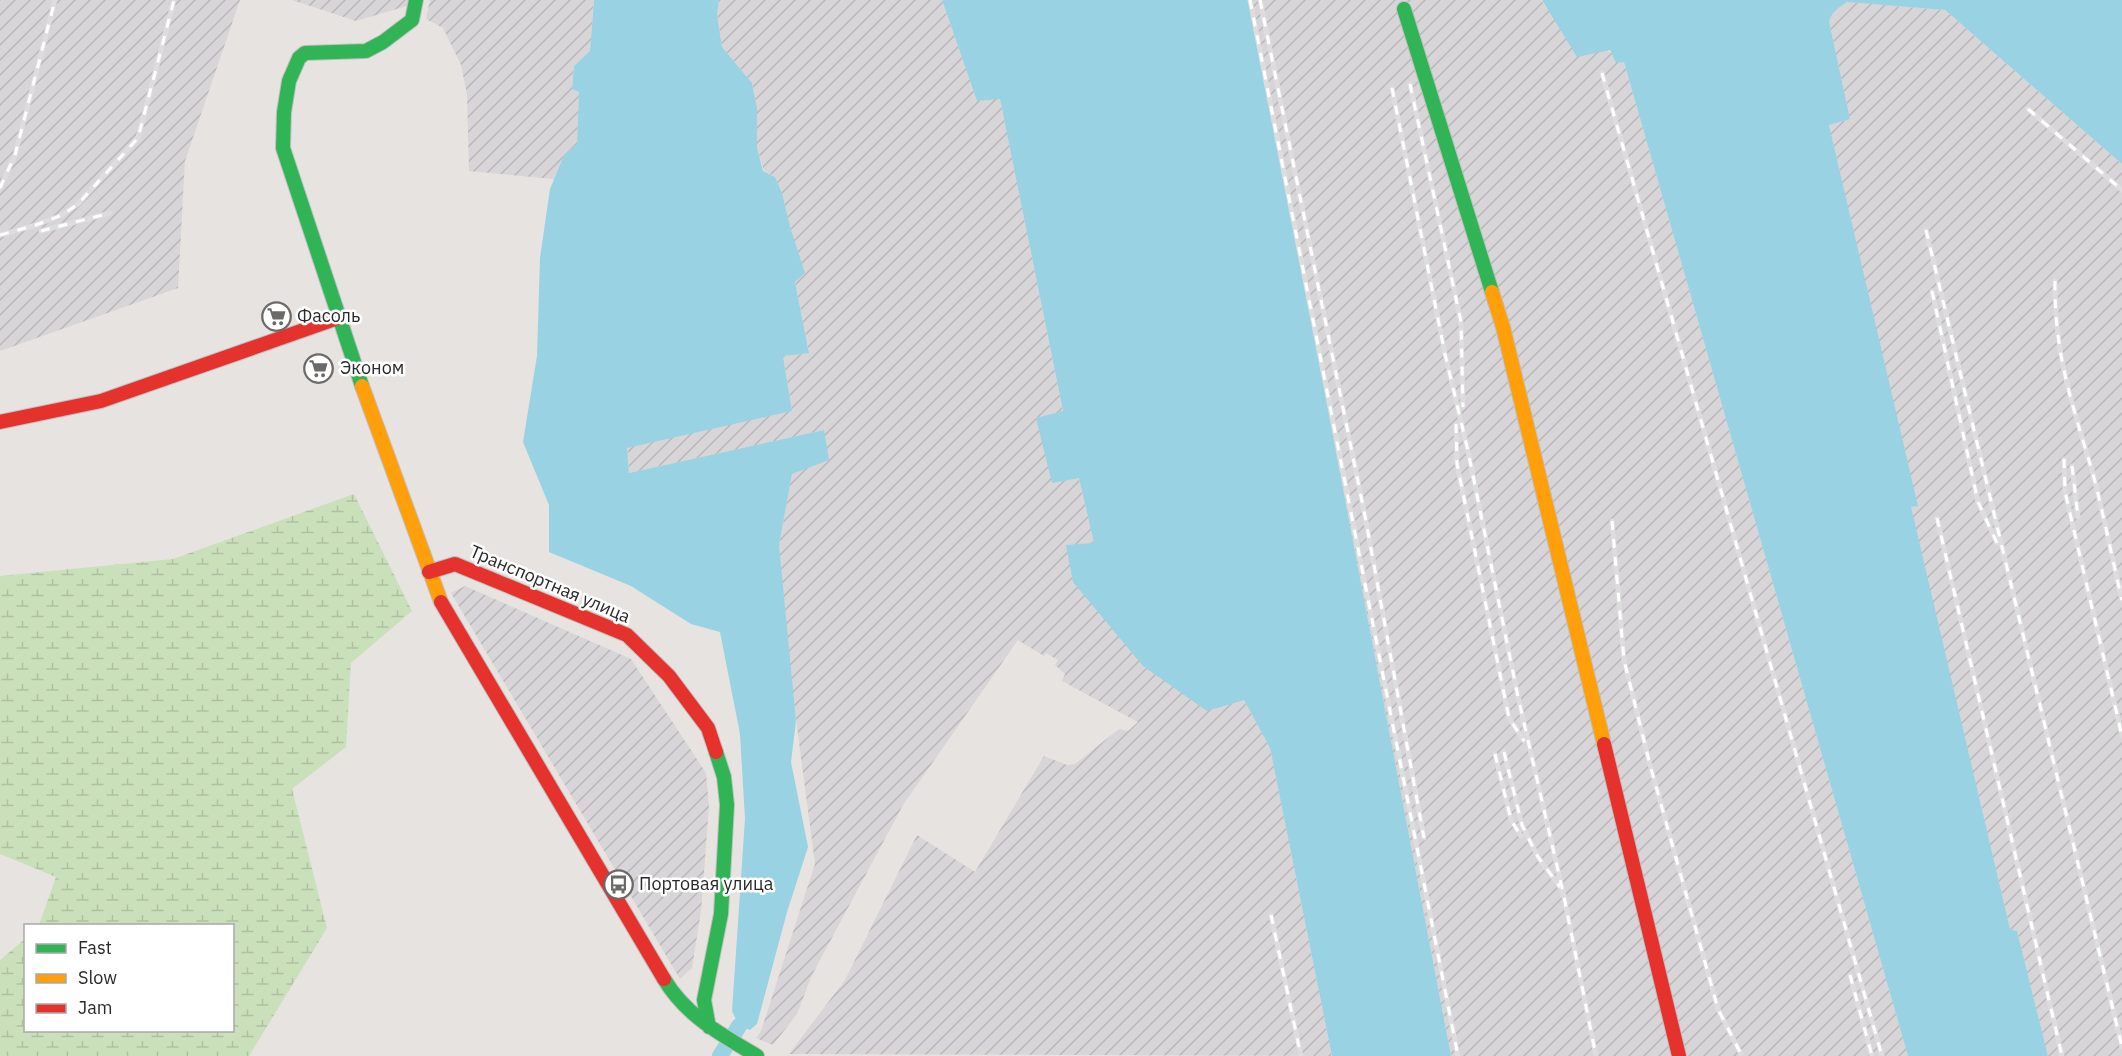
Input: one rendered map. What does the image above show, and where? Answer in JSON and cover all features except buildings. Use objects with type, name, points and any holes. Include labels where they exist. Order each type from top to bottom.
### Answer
[{"type":"street","points":[[416,0],[412,20],[367,51],[341,54],[306,53],[298,57],[292,68],[281,131],[283,148],[338,318],[436,593],[676,999],[742,1052],[757,1056]]},
{"type":"street","points":[[1404,9],[1503,327],[1679,1056]]},
{"type":"street","points":[[0,422],[101,401],[338,318]]},
{"type":"street","name":"Транспортная улица","points":[[429,572],[455,564],[627,635],[669,676],[708,728],[724,777],[727,805],[721,914],[704,1000],[709,1027]]},
{"type":"shaded area","points":[[0,0],[240,0],[185,161],[178,288],[0,351]]},
{"type":"shaded area","points":[[292,0],[408,0],[407,6],[356,21]]},
{"type":"shaded area","points":[[430,0],[594,0],[590,52],[574,66],[572,89],[579,92],[577,144],[564,155],[554,179],[469,171],[467,94],[461,65],[443,28],[426,19]]},
{"type":"shaded area","points":[[719,0],[942,0],[977,101],[1000,98],[1063,412],[1036,418],[1079,478],[1094,543],[1244,700],[1270,748],[1332,1056],[789,1054],[845,980],[917,835],[975,872],[1044,756],[1067,765],[1075,764],[1119,729],[1128,731],[1138,722],[1062,681],[1065,674],[1055,665],[1058,660],[1046,653],[1044,656],[1018,640],[903,805],[812,975],[797,1014],[773,1045],[756,1038],[761,1031],[815,864],[788,658],[779,545],[792,474],[824,430],[629,473],[627,447],[792,411],[783,356],[809,352],[795,282],[791,230],[782,193],[775,177],[764,171],[757,148],[757,108],[752,83],[722,47],[717,15]]},
{"type":"shaded area","points":[[1250,0],[1541,0],[1547,8],[1624,62],[1908,1056],[1451,1056]]},
{"type":"shaded area","points":[[1847,2],[1945,10],[2122,164],[2122,1056],[2048,1056],[2017,931],[2010,929],[1910,506],[1917,506],[1829,125],[1850,119],[1829,21],[1834,11]]},
{"type":"shaded area","points":[[465,586],[631,659],[706,773],[709,806],[701,911],[692,968],[680,979],[451,593]]},
{"type":"green space","points":[[354,494],[412,611],[351,663],[346,747],[292,789],[327,928],[249,1056],[0,1056],[0,960],[24,940],[24,1032],[234,1032],[234,924],[39,924],[56,877],[0,854],[0,576],[173,559]]},
{"type":"water","points":[[594,0],[719,0],[717,15],[722,47],[752,83],[757,108],[757,148],[763,171],[775,177],[782,193],[805,273],[795,282],[809,353],[783,356],[792,411],[627,448],[629,473],[824,430],[829,460],[792,474],[779,545],[796,721],[791,762],[808,847],[787,912],[757,1024],[750,1030],[739,1026],[732,1011],[745,819],[740,734],[720,632],[691,624],[631,586],[549,552],[549,505],[523,442],[537,356],[540,258],[550,189],[564,155],[577,144],[579,92],[572,89],[574,66],[590,51]]},
{"type":"water","points":[[942,0],[1250,0],[1451,1056],[1332,1056],[1270,748],[1244,700],[1207,711],[1143,666],[1073,582],[1066,545],[1094,543],[1079,478],[1052,483],[1036,418],[1063,411],[1000,99],[977,101]]},
{"type":"water","points":[[1542,0],[2122,0],[2122,164],[1945,10],[1847,2],[1834,11],[1829,21],[1850,119],[1829,125],[1918,506],[1911,507],[2010,929],[2017,931],[2048,1056],[1908,1056],[1624,62],[1616,63],[1610,50],[1577,57]]},
{"type":"waterway","points":[[734,1034],[739,1026]]},
{"type":"waterway","points":[[720,1056],[725,1048]]},
{"type":"railway","points":[[0,188],[15,155],[55,0]]},
{"type":"railway","points":[[0,235],[62,215],[78,204],[138,138],[174,0]]},
{"type":"railway","points":[[1250,0],[1458,1056]]},
{"type":"railway","points":[[1260,0],[1365,516],[1424,838]]},
{"type":"railway","points":[[1602,73],[1882,1056]]},
{"type":"railway","points":[[1410,84],[1461,322],[1463,407]]},
{"type":"railway","points":[[1392,88],[1445,354],[1468,451],[1518,697],[1563,892],[1596,1056]]},
{"type":"railway","points":[[2028,109],[2122,190]]},
{"type":"railway","points":[[41,231],[110,213]]},
{"type":"railway","points":[[1926,230],[2122,1047]]},
{"type":"railway","points":[[2055,281],[2061,357],[2093,474],[2122,600]]},
{"type":"railway","points":[[1932,291],[1978,502],[1997,543]]},
{"type":"railway","points":[[1456,424],[1457,464],[1509,718],[1524,741]]},
{"type":"railway","points":[[2064,459],[2065,492],[2122,736]]},
{"type":"railway","points":[[2072,466],[2078,517]]},
{"type":"railway","points":[[1937,518],[2062,1056]]},
{"type":"railway","points":[[1612,521],[1624,660],[1649,761],[1718,1009],[1742,1056]]},
{"type":"railway","points":[[1504,752],[1522,825],[1538,857],[1560,887]]},
{"type":"railway","points":[[1495,754],[1511,820],[1521,836]]},
{"type":"railway","points":[[1271,915],[1301,1056]]},
{"type":"railway","points":[[1850,975],[1872,1056]]},
{"type":"traffic: fast","points":[[362,386],[283,148],[284,112],[289,81],[299,58],[305,53],[366,51],[383,42],[412,20],[416,0]]},
{"type":"traffic: fast","points":[[1404,9],[1492,292]]},
{"type":"traffic: fast","points":[[709,1027],[704,1000],[721,914],[727,805],[724,777],[716,752]]},
{"type":"traffic: fast","points":[[664,979],[683,1004],[694,1014],[757,1056]]},
{"type":"traffic: slow","points":[[1492,292],[1503,327],[1604,744]]},
{"type":"traffic: slow","points":[[362,386],[441,602]]},
{"type":"traffic: jam","points":[[0,422],[101,401],[338,318]]},
{"type":"traffic: jam","points":[[429,572],[455,564],[627,635],[669,676],[708,728],[716,752]]},
{"type":"traffic: jam","points":[[441,602],[664,979]]},
{"type":"traffic: jam","points":[[1604,744],[1679,1056]]},
{"type":"place","name":"Фасоль","points":[[276,316]]},
{"type":"place","name":"Эконом","points":[[319,368]]},
{"type":"place","name":"Портовая улица","points":[[618,884]]}]
